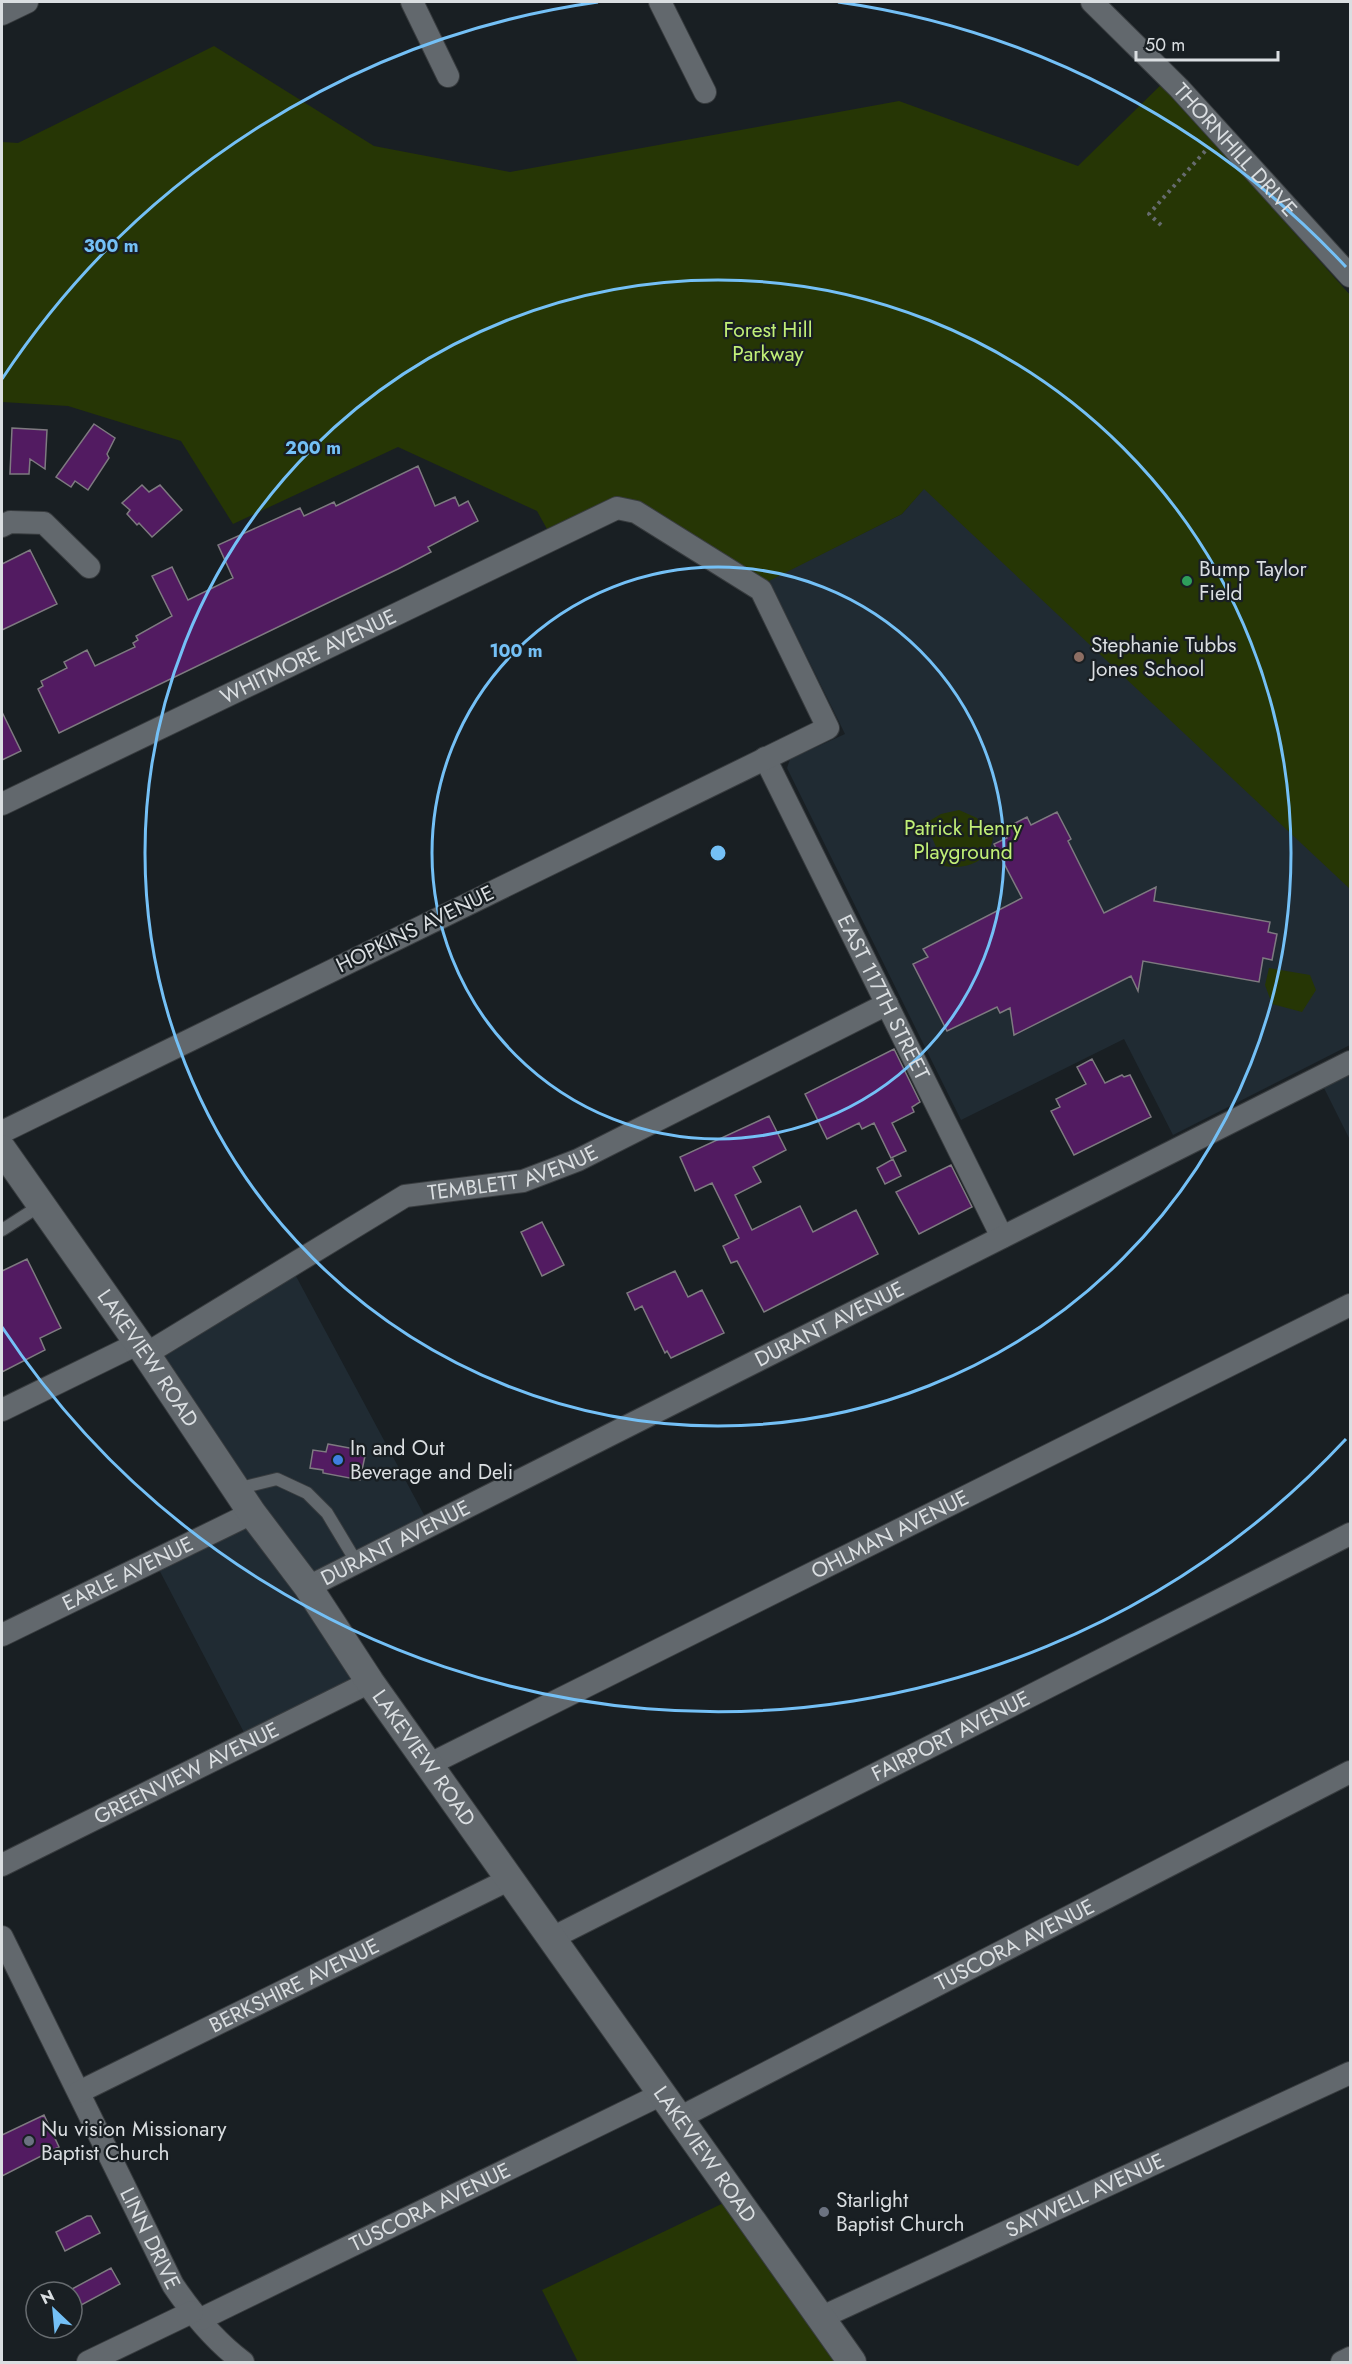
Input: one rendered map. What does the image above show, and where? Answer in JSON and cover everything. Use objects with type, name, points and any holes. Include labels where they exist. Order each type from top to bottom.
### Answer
[{"type":"street","points":[[2,14],[27,2]]},
{"type":"street","points":[[412,2],[448,76]]},
{"type":"street","points":[[660,2],[705,92]]},
{"type":"street","name":"THORNHILL DRIVE","points":[[1092,2],[1179,88],[1350,276]]},
{"type":"street","name":"WHITMORE AVENUE","points":[[2,804],[617,508],[636,512],[761,590],[828,728]]},
{"type":"street","points":[[2,526],[10,522],[44,523],[89,567]]},
{"type":"street","name":"HOPKINS AVENUE","points":[[2,1132],[828,728]]},
{"type":"street","name":"EAST 117TH STREET","points":[[765,758],[1002,1237]]},
{"type":"street","name":"TEMBLETT AVENUE","points":[[2,1410],[141,1349],[405,1196],[523,1181],[578,1160],[887,1004]]},
{"type":"street","name":"DURANT AVENUE","points":[[308,1587],[1350,1062]]},
{"type":"street","name":"LAKEVIEW ROAD","points":[[2,1149],[252,1513],[308,1587],[370,1683],[430,1764],[677,2119],[852,2362]]},
{"type":"street","name":"OHLMAN AVENUE","points":[[430,1764],[1350,1305]]},
{"type":"street","name":"EARLE AVENUE","points":[[2,1635],[252,1513]]},
{"type":"street","name":"FAIRPORT AVENUE","points":[[552,1938],[1350,1534]]},
{"type":"street","name":"GREENVIEW AVENUE","points":[[2,1865],[370,1683]]},
{"type":"street","name":"TUSCORA AVENUE","points":[[677,2119],[1350,1772]]},
{"type":"street","name":"BERKSHIRE AVENUE","points":[[79,2092],[510,1879]]},
{"type":"street","name":"LINN DRIVE","points":[[2,1937],[173,2285],[228,2352],[243,2362]]},
{"type":"street","name":"SAYWELL AVENUE","points":[[820,2318],[1350,2073]]},
{"type":"street","name":"TUSCORA AVENUE","points":[[87,2362],[197,2316],[660,2095]]},
{"type":"street","points":[[1342,2362],[1350,2358]]},
{"type":"lane","points":[[2,1230],[41,1205]]},
{"type":"lane","points":[[236,1489],[277,1479],[307,1493],[327,1513],[357,1563]]},
{"type":"path","points":[[1161,225],[1149,214],[1211,145]]},
{"type":"shaded area","name":"Stephanie Tubbs Jones School","points":[[1217,146],[1350,295],[1350,1045],[1173,1135],[1124,1039],[961,1120],[787,768],[790,759],[845,734],[769,580],[902,514]]},
{"type":"shaded area","points":[[1350,1062],[1350,1140],[1319,1078]]},
{"type":"shaded area","points":[[290,1265],[430,1526],[308,1587],[370,1682],[249,1742],[154,1560],[251,1513],[146,1354]]},
{"type":"green space","name":"Forest Hill Parkway","points":[[214,46],[374,146],[510,172],[899,101],[1078,166],[1168,78],[1218,147],[1350,295],[1350,889],[924,489],[902,514],[757,587],[636,512],[552,538],[537,511],[398,447],[233,524],[181,441],[68,406],[2,402],[2,142],[18,143]]},
{"type":"green space","name":"Patrick Henry Playground","points":[[959,810],[977,818],[993,838],[991,846],[982,858],[968,865],[944,866],[926,823],[941,814]]},
{"type":"green space","points":[[1269,968],[1310,975],[1316,990],[1302,1012],[1272,1004],[1265,985]]},
{"type":"green space","points":[[734,2198],[852,2362],[578,2362],[542,2290]]},
{"type":"building","points":[[94,424],[115,438],[107,454],[109,458],[88,490],[75,481],[71,487],[56,477]]},
{"type":"building","points":[[12,428],[47,430],[45,469],[30,459],[29,474],[10,474]]},
{"type":"building","points":[[418,466],[435,506],[455,497],[459,506],[468,501],[478,521],[428,547],[431,552],[398,569],[59,733],[38,689],[43,686],[41,681],[67,668],[64,662],[87,650],[95,666],[135,647],[133,643],[138,640],[136,636],[172,616],[152,576],[172,567],[188,600],[233,578],[218,545],[300,508],[304,516],[334,502],[336,506]]},
{"type":"building","points":[[142,485],[149,492],[160,485],[182,510],[152,537],[127,514],[130,510],[122,503]]},
{"type":"building","points":[[30,550],[57,604],[2,630],[2,564]]},
{"type":"building","points":[[2,712],[21,751],[2,760]]},
{"type":"building","points":[[1057,812],[1071,839],[1068,841],[1104,913],[1156,887],[1154,901],[1270,922],[1268,932],[1277,934],[1272,960],[1263,958],[1259,982],[1143,961],[1138,991],[1131,976],[1014,1035],[1010,1008],[1000,1013],[997,1007],[947,1031],[913,964],[928,957],[923,949],[1022,898],[994,844],[1007,838],[1002,830],[1027,817],[1031,825]]},
{"type":"building","points":[[894,1049],[920,1102],[912,1107],[914,1112],[892,1123],[906,1151],[891,1158],[874,1123],[862,1129],[859,1123],[827,1139],[805,1094]]},
{"type":"building","points":[[1092,1059],[1105,1083],[1122,1075],[1124,1077],[1130,1075],[1151,1117],[1074,1155],[1051,1111],[1060,1107],[1056,1099],[1086,1084],[1077,1067]]},
{"type":"building","points":[[769,1116],[786,1150],[753,1167],[761,1182],[735,1195],[752,1230],[800,1206],[813,1232],[856,1210],[878,1254],[764,1312],[737,1261],[731,1263],[723,1246],[739,1238],[712,1183],[695,1191],[680,1157]]},
{"type":"building","points":[[893,1159],[901,1176],[885,1184],[877,1168]]},
{"type":"building","points":[[951,1165],[972,1207],[919,1234],[896,1192]]},
{"type":"building","points":[[542,1222],[564,1265],[542,1276],[521,1232]]},
{"type":"building","points":[[27,1259],[61,1328],[40,1338],[45,1350],[2,1372],[2,1271]]},
{"type":"building","points":[[675,1271],[688,1297],[702,1290],[724,1333],[671,1358],[667,1351],[665,1353],[642,1306],[635,1310],[627,1293]]},
{"type":"building","name":"In and Out Beverage and Deli","points":[[328,1444],[366,1451],[360,1480],[323,1473],[323,1470],[310,1468],[313,1450],[326,1452]]},
{"type":"building","name":"Nu vision Missionary Baptist Church","points":[[44,2115],[59,2147],[2,2176],[2,2135]]},
{"type":"building","points":[[91,2216],[100,2233],[65,2251],[56,2232]]},
{"type":"building","points":[[111,2268],[120,2284],[84,2304],[84,2283]]},
{"type":"place","name":"Bump Taylor Field","points":[[1187,581]]},
{"type":"place","name":"Stephanie Tubbs Jones School","points":[[1079,657]]},
{"type":"place","name":"In and Out Beverage and Deli","points":[[338,1460]]},
{"type":"place","name":"Nu vision Missionary Baptist Church","points":[[29,2141]]},
{"type":"place","name":"Starlight Baptist Church","points":[[824,2212]]}]
